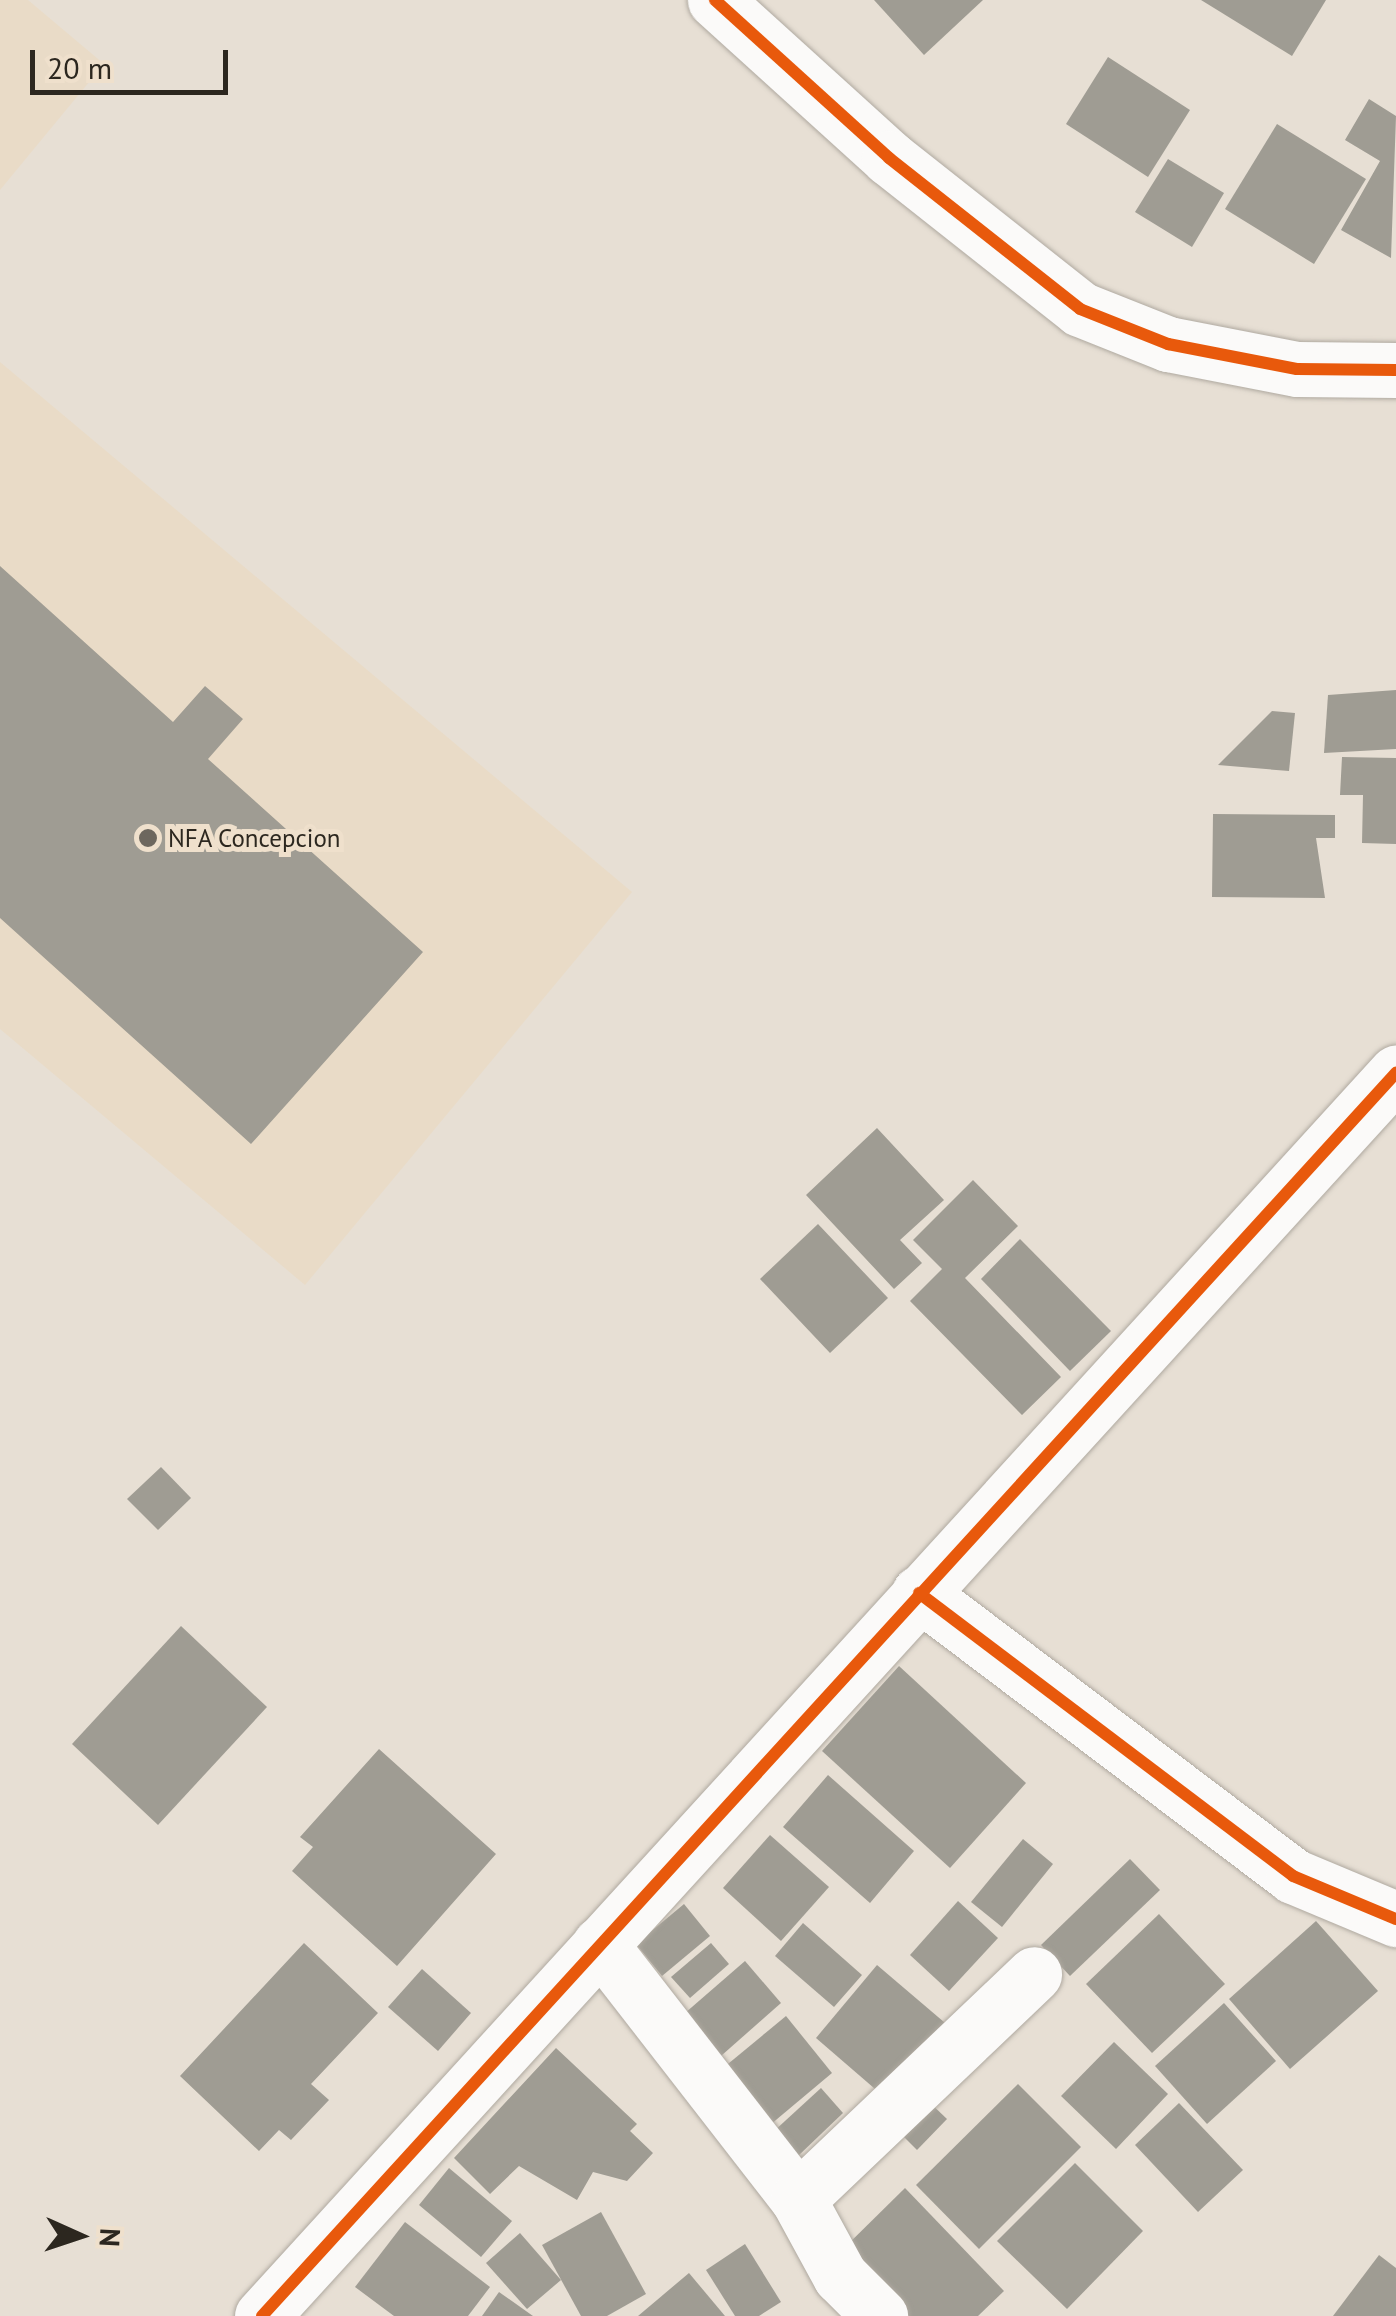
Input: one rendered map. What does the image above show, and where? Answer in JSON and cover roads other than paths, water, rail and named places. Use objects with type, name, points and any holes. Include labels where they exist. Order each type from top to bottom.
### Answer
[{"type":"street","points":[[715,0],[889,158],[1080,309],[1168,344],[1278,366],[1396,370]]},
{"type":"street","points":[[262,2316],[1396,1073]]},
{"type":"street","points":[[919,1593],[1293,1876],[1396,1920]]},
{"type":"street","points":[[600,1944],[798,2200],[840,2276],[880,2316]]},
{"type":"street","points":[[798,2200],[1034,1974]]},
{"type":"place","name":"NFA Concepcion","points":[[148,838]]}]
